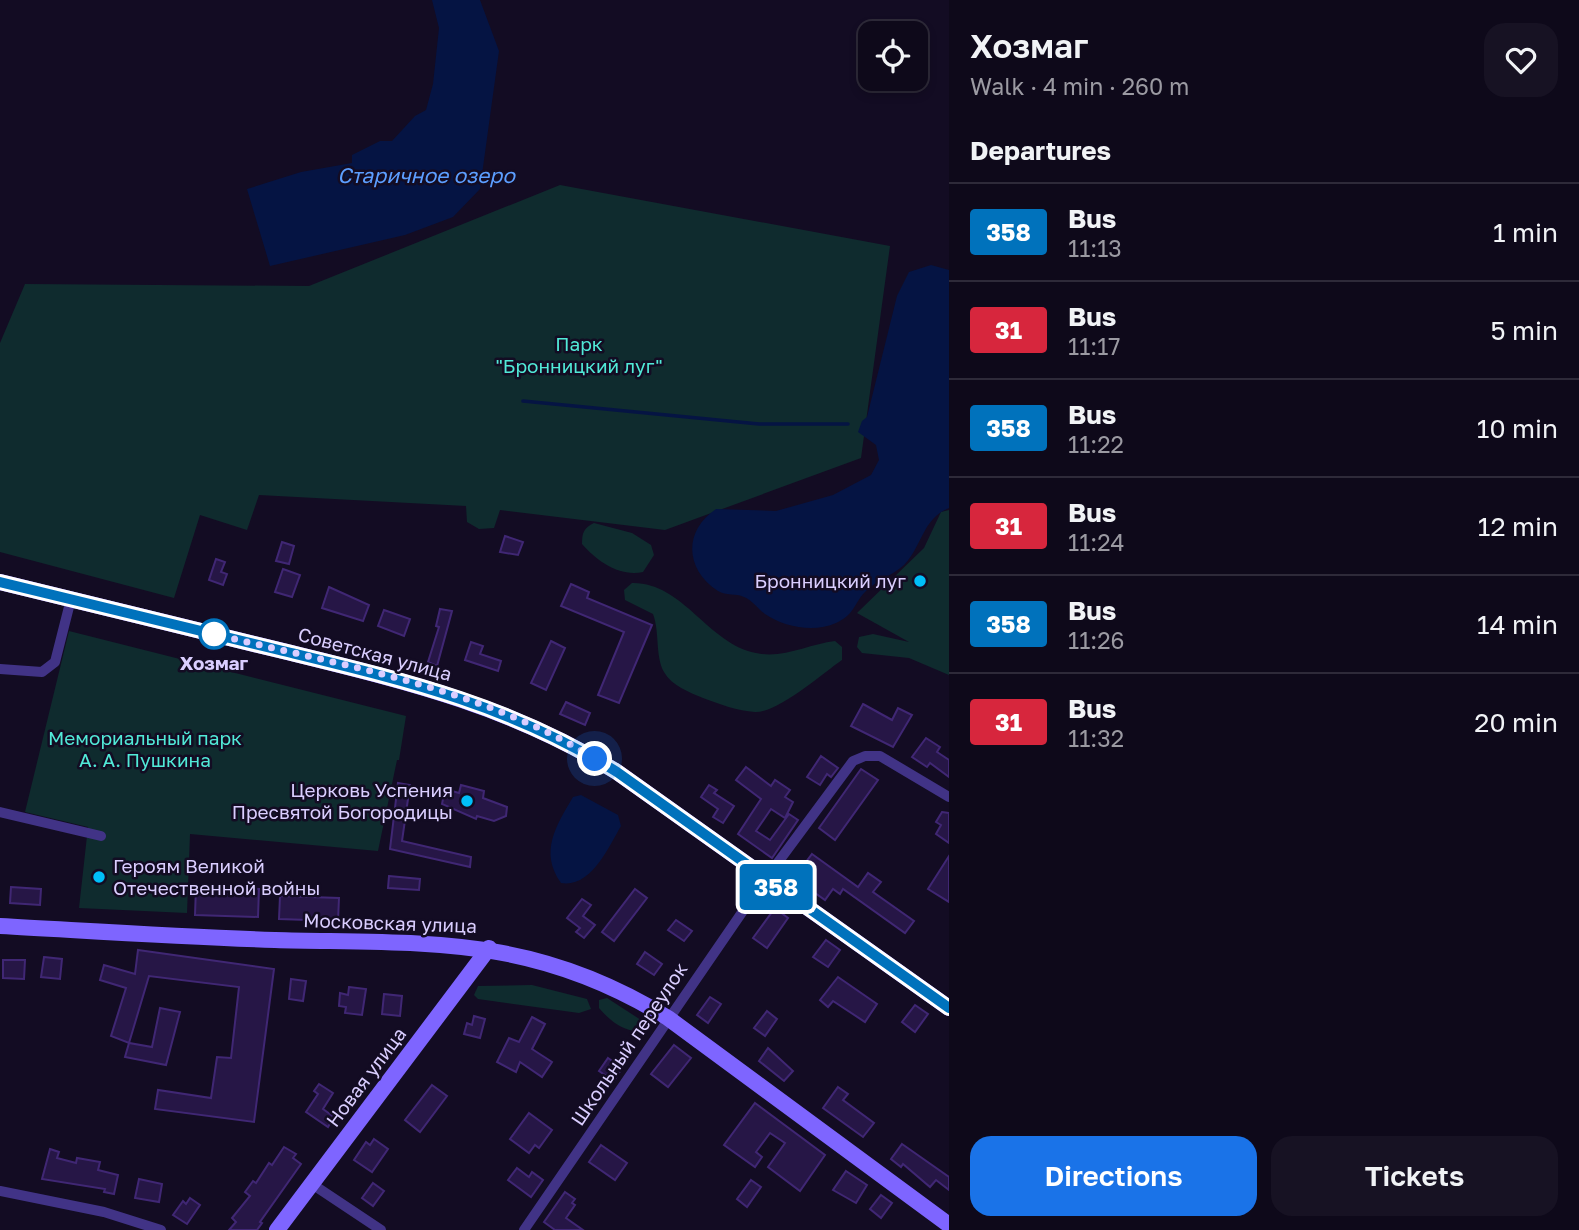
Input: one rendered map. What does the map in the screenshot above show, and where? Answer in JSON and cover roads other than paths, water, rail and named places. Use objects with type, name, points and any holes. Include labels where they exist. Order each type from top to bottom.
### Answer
[{"type":"street","name":"Советская улица","points":[[0,582],[409,683],[528,723],[573,745],[617,772],[949,1008]]},
{"type":"street","points":[[0,669],[42,672],[55,662],[71,599]]},
{"type":"street","name":"Школьный переулок","points":[[524,1230],[765,879],[853,761],[864,756],[880,756],[949,797]]},
{"type":"street","points":[[0,812],[101,836]]},
{"type":"street","name":"Московская улица","points":[[0,926],[274,940],[443,943],[489,948],[564,967],[627,993],[668,1018],[949,1225]]},
{"type":"street","name":"Новая улица","points":[[277,1230],[489,948]]},
{"type":"street","points":[[312,1184],[381,1230]]},
{"type":"street","points":[[0,1191],[104,1212],[160,1230]]},
{"type":"water","name":"Старичное озеро","points":[[432,0],[480,0],[499,51],[480,189],[453,217],[405,235],[270,266],[247,189],[301,172],[352,163],[352,155],[380,141],[392,141],[415,116],[426,110],[433,84],[439,28]]},
{"type":"water","points":[[931,265],[949,270],[949,508],[933,519],[904,565],[868,589],[850,613],[836,623],[818,628],[790,625],[765,614],[744,597],[718,591],[699,572],[692,550],[698,528],[716,509],[776,511],[833,495],[871,475],[879,460],[876,445],[858,432],[862,421],[867,417],[897,296],[909,272]]},
{"type":"water","points":[[581,795],[618,815],[621,826],[590,873],[572,883],[561,883],[551,861],[552,839],[573,797]]},
{"type":"waterway","points":[[523,401],[759,424],[848,424]]},
{"type":"place","name":"Бронницкий луг","points":[[920,581]]},
{"type":"place","name":"Хозмаг","points":[[214,634]]},
{"type":"place","name":"Церковь Успения Пресвятой Богородицы","points":[[467,801]]},
{"type":"place","name":"Героям Великой Отечественной войны","points":[[99,877]]},
{"type":"park label","name":"Парк \"Бронницкий луг\"","points":[[579,355]]},
{"type":"park label","name":"Мемориальный парк А. А. Пушкина","points":[[145,749]]}]
